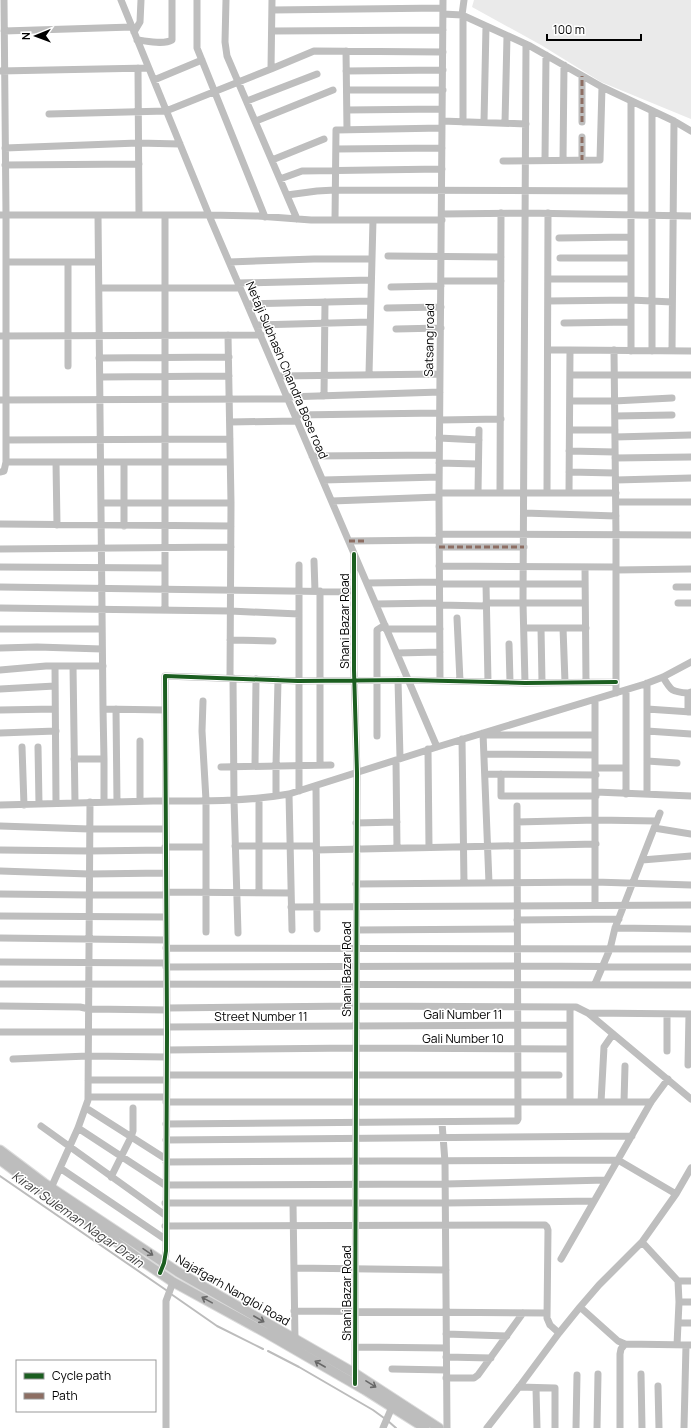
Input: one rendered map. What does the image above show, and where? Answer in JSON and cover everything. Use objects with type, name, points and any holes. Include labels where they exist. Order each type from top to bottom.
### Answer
[{"type":"main road","name":"Najafgarh Nangloi Road","points":[[0,1150],[51,1188],[164,1263],[295,1340],[355,1379],[439,1428]]},
{"type":"main road","points":[[0,1160],[39,1190],[99,1229],[174,1282],[268,1334],[355,1379],[387,1418],[417,1426]]},
{"type":"street","points":[[0,472],[4,471],[6,462],[3,450],[6,440],[3,400],[3,314],[6,262],[3,215],[5,148],[3,135],[2,93],[4,0]]},
{"type":"street","name":"Netaji Subhash Chandra Bose road","points":[[121,0],[209,215],[437,746]]},
{"type":"street","points":[[4,30],[133,30],[140,22],[141,0]]},
{"type":"street","points":[[137,40],[164,42],[169,42],[172,40],[172,0]]},
{"type":"street","points":[[197,0],[197,48],[265,217]]},
{"type":"street","points":[[226,0],[226,49],[297,219]]},
{"type":"street","points":[[271,69],[272,0]]},
{"type":"street","name":"Satsang road","points":[[440,680],[439,438],[442,256],[443,0]]},
{"type":"street","points":[[463,122],[464,0]]},
{"type":"street","points":[[272,10],[443,11],[463,15],[546,55],[602,87],[674,121],[691,131]]},
{"type":"street","points":[[484,122],[486,26]]},
{"type":"street","points":[[272,31],[443,30]]},
{"type":"street","points":[[505,123],[507,36]]},
{"type":"street","points":[[525,683],[523,603],[525,493],[526,45]]},
{"type":"street","points":[[49,114],[166,111],[314,51],[443,52]]},
{"type":"street","points":[[346,52],[347,130]]},
{"type":"street","points":[[545,160],[546,55]]},
{"type":"street","points":[[154,80],[202,60]]},
{"type":"street","points":[[563,160],[564,65]]},
{"type":"street","points":[[138,68],[139,215]]},
{"type":"street","points":[[2,71],[148,68]]},
{"type":"street","points":[[346,71],[443,70]]},
{"type":"street","points":[[247,101],[317,74]]},
{"type":"street","points":[[582,76],[582,122]]},
{"type":"street","points":[[503,161],[600,160],[602,87]]},
{"type":"street","points":[[256,121],[333,90]]},
{"type":"street","points":[[347,90],[442,90]]},
{"type":"street","points":[[631,101],[631,351]]},
{"type":"street","points":[[347,110],[442,109]]},
{"type":"street","points":[[652,111],[652,351]]},
{"type":"street","points":[[672,351],[674,121]]},
{"type":"street","points":[[335,220],[336,130],[463,122],[526,124]]},
{"type":"street","points":[[582,137],[582,160]]},
{"type":"street","points":[[272,160],[324,139]]},
{"type":"street","points":[[5,148],[180,144]]},
{"type":"street","points":[[336,149],[442,148]]},
{"type":"street","points":[[5,165],[139,164]]},
{"type":"street","points":[[280,179],[302,171],[442,169]]},
{"type":"street","points":[[287,195],[335,190],[526,192],[630,191]]},
{"type":"street","points":[[3,215],[209,215],[335,220],[373,220],[502,213],[691,216]]},
{"type":"street","points":[[500,492],[502,213]]},
{"type":"street","points":[[547,493],[548,214]]},
{"type":"street","points":[[98,215],[104,802]]},
{"type":"street","points":[[164,215],[166,357],[165,610]]},
{"type":"street","points":[[369,374],[373,220]]},
{"type":"street","points":[[559,238],[630,237]]},
{"type":"street","points":[[388,256],[501,257]]},
{"type":"street","points":[[560,258],[630,258]]},
{"type":"street","points":[[229,262],[314,259],[371,259]]},
{"type":"street","points":[[6,262],[98,262]]},
{"type":"street","points":[[68,262],[68,366]]},
{"type":"street","points":[[548,279],[630,279]]},
{"type":"street","points":[[99,288],[165,288],[371,280]]},
{"type":"street","points":[[390,287],[501,281]]},
{"type":"street","points":[[548,301],[630,300],[672,302]]},
{"type":"street","points":[[247,304],[370,301]]},
{"type":"street","points":[[324,396],[325,302]]},
{"type":"street","points":[[387,308],[441,307]]},
{"type":"street","points":[[256,325],[370,322]]},
{"type":"street","points":[[564,323],[630,322]]},
{"type":"street","points":[[396,329],[440,328]]},
{"type":"street","points":[[228,335],[231,503],[230,640],[238,933]]},
{"type":"street","points":[[3,336],[261,336]]},
{"type":"street","points":[[548,350],[691,351]]},
{"type":"street","points":[[569,493],[570,350]]},
{"type":"street","points":[[614,350],[616,693]]},
{"type":"street","points":[[99,358],[229,357]]},
{"type":"street","points":[[278,376],[440,374]]},
{"type":"street","points":[[570,375],[691,375]]},
{"type":"street","points":[[100,377],[229,376]]},
{"type":"street","points":[[3,400],[287,398],[440,392]]},
{"type":"street","points":[[570,401],[614,401],[672,398]]},
{"type":"street","points":[[615,416],[672,415]]},
{"type":"street","points":[[230,422],[296,418],[440,416],[501,419]]},
{"type":"street","points":[[478,492],[479,430]]},
{"type":"street","points":[[570,430],[615,434],[691,435]]},
{"type":"street","points":[[439,438],[479,440]]},
{"type":"street","points":[[6,440],[230,439]]},
{"type":"street","points":[[570,451],[615,455],[691,457]]},
{"type":"street","points":[[312,456],[439,455]]},
{"type":"street","points":[[6,462],[230,462]]},
{"type":"street","points":[[56,462],[57,525]]},
{"type":"street","points":[[124,462],[124,526]]},
{"type":"street","points":[[439,463],[478,464]]},
{"type":"street","points":[[569,472],[615,477],[691,478]]},
{"type":"street","points":[[323,480],[439,477]]},
{"type":"street","points":[[332,501],[478,492],[616,493]]},
{"type":"street","points":[[616,502],[691,502]]},
{"type":"street","points":[[101,503],[231,503]]},
{"type":"street","points":[[524,513],[616,516]]},
{"type":"street","points":[[0,524],[231,526]]},
{"type":"street","points":[[349,541],[439,541],[524,535],[691,535]]},
{"type":"street","points":[[439,541],[524,547]]},
{"type":"street","points":[[0,549],[231,547]]},
{"type":"street","name":"Shani Bazar Road","points":[[354,554],[356,772],[355,1379]]},
{"type":"street","points":[[314,561],[317,591],[320,681],[320,765]]},
{"type":"street","points":[[298,564],[299,791]]},
{"type":"street","points":[[439,566],[524,566],[691,570]]},
{"type":"street","points":[[585,567],[586,682]]},
{"type":"street","points":[[0,568],[165,568]]},
{"type":"street","points":[[367,583],[585,584]]},
{"type":"street","points":[[486,584],[488,682]]},
{"type":"street","points":[[0,587],[354,592]]},
{"type":"street","points":[[676,587],[691,587]]},
{"type":"street","points":[[376,604],[486,605],[523,603],[585,603]]},
{"type":"street","points":[[678,603],[691,603]]},
{"type":"street","points":[[0,608],[230,611],[298,614]]},
{"type":"street","points":[[457,618],[460,681]]},
{"type":"street","points":[[377,736],[377,630],[386,627],[440,629]]},
{"type":"street","points":[[524,628],[586,628]]},
{"type":"street","points":[[541,628],[542,682]]},
{"type":"street","points":[[563,628],[565,682]]},
{"type":"street","points":[[0,629],[102,629]]},
{"type":"street","points":[[230,640],[273,641]]},
{"type":"street","points":[[509,644],[510,682]]},
{"type":"street","points":[[0,648],[37,647],[102,649]]},
{"type":"street","points":[[397,653],[440,652]]},
{"type":"street","points":[[0,805],[234,800],[260,799],[290,794],[437,746],[483,734],[626,690],[663,677],[691,662]]},
{"type":"street","points":[[0,670],[55,666],[103,666]]},
{"type":"street","points":[[55,666],[56,803]]},
{"type":"street","points":[[73,666],[75,803]]},
{"type":"street","points":[[160,1273],[164,1263],[166,1251],[167,1009],[165,676],[298,681],[440,680],[525,683],[616,682]]},
{"type":"street","points":[[647,709],[689,712],[690,692],[675,692],[663,677]]},
{"type":"street","points":[[256,679],[256,766]]},
{"type":"street","points":[[276,796],[278,680]]},
{"type":"street","points":[[397,848],[398,680]]},
{"type":"street","points":[[647,683],[647,794]]},
{"type":"street","points":[[0,689],[55,686]]},
{"type":"street","points":[[626,690],[626,794]]},
{"type":"street","points":[[203,700],[202,731],[206,800],[206,932]]},
{"type":"street","points":[[595,700],[595,905]]},
{"type":"street","points":[[0,710],[55,709]]},
{"type":"street","points":[[103,709],[165,710]]},
{"type":"street","points":[[116,709],[118,802]]},
{"type":"street","points":[[0,733],[56,731]]},
{"type":"street","points":[[647,731],[691,734]]},
{"type":"street","points":[[483,734],[595,735]]},
{"type":"street","points":[[483,734],[489,883]]},
{"type":"street","points":[[462,739],[464,883]]},
{"type":"street","points":[[140,741],[140,801]]},
{"type":"street","points":[[22,747],[24,805]]},
{"type":"street","points":[[38,747],[39,804]]},
{"type":"street","points":[[428,749],[429,847]]},
{"type":"street","points":[[484,754],[596,754]]},
{"type":"street","points":[[74,759],[104,759]]},
{"type":"street","points":[[647,761],[677,763]]},
{"type":"street","points":[[220,767],[331,765]]},
{"type":"street","points":[[485,774],[596,771],[626,768]]},
{"type":"street","points":[[501,774],[501,796],[596,794],[691,796]]},
{"type":"street","points":[[316,786],[317,929]]},
{"type":"street","points":[[290,794],[292,930]]},
{"type":"street","points":[[260,799],[260,893]]},
{"type":"street","points":[[51,1188],[78,1128],[86,1108],[88,1097],[90,802]]},
{"type":"street","points":[[166,1124],[515,1122],[518,1119],[517,806]]},
{"type":"street","points":[[596,984],[610,949],[615,928],[660,813]]},
{"type":"street","points":[[517,822],[596,820],[657,821]]},
{"type":"street","points":[[356,823],[397,822]]},
{"type":"street","points":[[0,826],[89,829],[165,829]]},
{"type":"street","points":[[654,828],[691,834]]},
{"type":"street","points":[[235,846],[290,846],[356,849],[596,844]]},
{"type":"street","points":[[0,850],[89,851],[206,847]]},
{"type":"street","points":[[642,860],[691,856]]},
{"type":"street","points":[[0,871],[89,874],[165,873]]},
{"type":"street","points":[[356,884],[595,882],[691,885]]},
{"type":"street","points":[[0,894],[89,895],[166,893],[291,893]]},
{"type":"street","points":[[291,907],[691,905]]},
{"type":"street","points":[[0,916],[166,916]]},
{"type":"street","points":[[517,920],[619,919]]},
{"type":"street","points":[[615,928],[691,929]]},
{"type":"street","points":[[356,930],[517,929]]},
{"type":"street","points":[[0,938],[166,940]]},
{"type":"street","points":[[166,948],[691,949]]},
{"type":"street","points":[[0,962],[89,962],[166,965],[691,967]]},
{"type":"street","points":[[0,984],[691,985]]},
{"type":"street","points":[[0,1006],[80,1007],[89,1010],[356,1006],[576,1007],[588,1013],[691,1099]]},
{"type":"street","points":[[570,1007],[570,1102]]},
{"type":"street","points":[[588,1013],[690,1014],[688,1065]]},
{"type":"street","points":[[667,1014],[667,1051]]},
{"type":"street","name":"Gali Number 11","points":[[356,1026],[569,1025]]},
{"type":"street","name":"Street Number 11","points":[[0,1032],[88,1032],[167,1029],[356,1026]]},
{"type":"street","points":[[601,1102],[604,1047],[613,1034]]},
{"type":"street","name":"Gali Number 10","points":[[13,1059],[356,1048],[570,1049]]},
{"type":"street","points":[[624,1102],[625,1066]]},
{"type":"street","points":[[88,1080],[356,1075],[559,1075]]},
{"type":"street","points":[[562,1259],[651,1102],[668,1079]]},
{"type":"street","points":[[88,1097],[166,1100],[356,1102],[651,1102]]},
{"type":"street","points":[[86,1108],[166,1161],[445,1162],[618,1160],[676,1194]]},
{"type":"street","points":[[112,1177],[133,1131],[133,1108]]},
{"type":"street","points":[[442,1123],[445,1162],[447,1428]]},
{"type":"street","points":[[41,1126],[165,1215]]},
{"type":"street","points":[[78,1128],[166,1185],[445,1184],[606,1180]]},
{"type":"street","points":[[166,1140],[632,1136]]},
{"type":"street","points":[[60,1168],[165,1239]]},
{"type":"street","points":[[487,1428],[580,1307],[599,1285],[642,1242],[676,1194],[691,1168]]},
{"type":"street","points":[[165,1203],[445,1203],[594,1201]]},
{"type":"street","points":[[293,1203],[295,1340]]},
{"type":"street","points":[[165,1226],[545,1226],[547,1227],[547,1318],[550,1325],[559,1333]]},
{"type":"street","points":[[642,1242],[678,1281],[679,1302],[677,1345]]},
{"type":"street","points":[[294,1268],[446,1270]]},
{"type":"street","points":[[678,1281],[691,1281]]},
{"type":"street","points":[[166,1428],[166,1300],[174,1282]]},
{"type":"street","points":[[679,1302],[691,1302]]},
{"type":"street","points":[[580,1307],[618,1341],[625,1344],[688,1345],[684,1428]]},
{"type":"street","points":[[294,1311],[547,1313]]},
{"type":"street","points":[[446,1378],[474,1378],[491,1358],[523,1313]]},
{"type":"street","points":[[678,1323],[691,1323]]},
{"type":"street","points":[[446,1334],[507,1336]]},
{"type":"street","points":[[620,1428],[620,1354],[621,1349],[625,1344]]},
{"type":"street","points":[[356,1347],[446,1348]]},
{"type":"street","points":[[446,1357],[491,1358]]},
{"type":"street","points":[[392,1369],[446,1370]]},
{"type":"street","points":[[597,1428],[598,1374]]},
{"type":"street","points":[[640,1374],[642,1428]]},
{"type":"street","points":[[576,1428],[577,1375]]},
{"type":"street","points":[[658,1386],[659,1428]]},
{"type":"street","points":[[519,1387],[555,1388],[555,1428]]},
{"type":"street","points":[[536,1388],[537,1428]]},
{"type":"shaded area","points":[[474,0],[691,0],[691,119],[601,82],[541,45],[472,7]]},
{"type":"waterway","name":"Kirari Suleman Nagar Drain","points":[[0,1176],[166,1290]]},
{"type":"waterway","name":"Kirari Suleman Nagar Drain","points":[[171,1294],[217,1326],[263,1349]]},
{"type":"waterway","name":"Kirari Suleman Nagar Drain","points":[[268,1351],[299,1367],[373,1410],[384,1418]]},
{"type":"waterway","name":"Kirari Suleman Nagar Drain","points":[[388,1421],[396,1428]]},
{"type":"marked path","points":[[582,76],[582,122]]},
{"type":"marked path","points":[[582,137],[582,160]]},
{"type":"marked path","points":[[349,541],[365,541]]},
{"type":"marked path","points":[[439,547],[524,547]]},
{"type":"cycle path","points":[[354,554],[354,670],[357,773],[355,1384]]},
{"type":"cycle path","points":[[160,1273],[164,1263],[166,1251],[167,1032],[165,676],[298,681],[408,680],[525,683],[616,682]]}]
